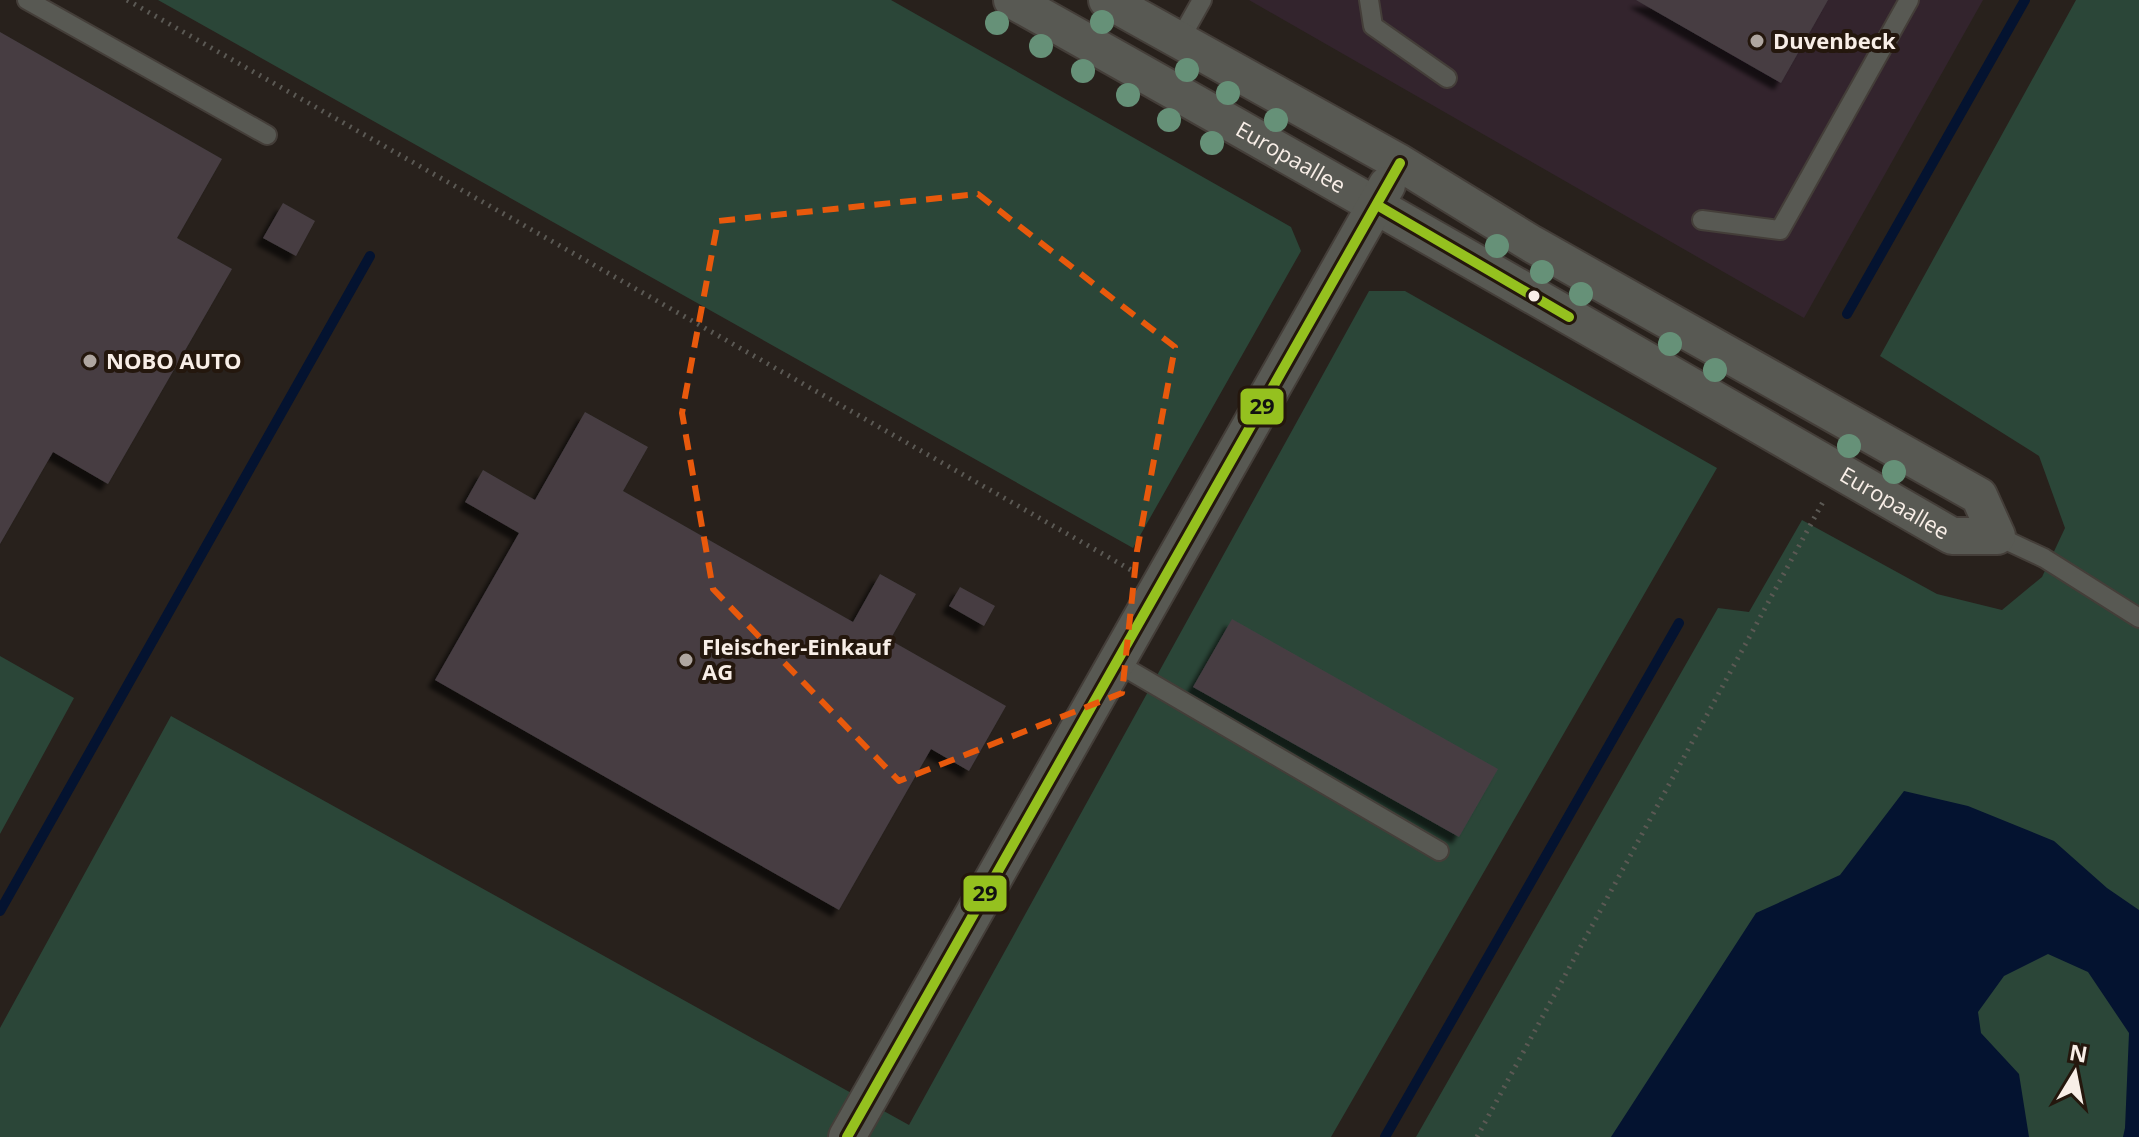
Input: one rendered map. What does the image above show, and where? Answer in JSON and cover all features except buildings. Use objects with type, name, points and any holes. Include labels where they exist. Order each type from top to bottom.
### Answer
[{"type":"street","name":"Europaallee","points":[[1012,0],[1377,205],[1952,536],[1997,536],[1979,496],[1532,244],[1400,163],[1107,0]]},
{"type":"street","points":[[847,1137],[1400,163]]},
{"type":"lane","points":[[27,0],[267,135]]},
{"type":"lane","points":[[1179,41],[1202,0]]},
{"type":"lane","points":[[1369,0],[1373,26],[1447,78]]},
{"type":"lane","points":[[1702,220],[1780,230],[1909,0]]},
{"type":"lane","points":[[1997,536],[2044,558],[2139,618]]},
{"type":"lane","points":[[1117,663],[1439,851]]},
{"type":"path","points":[[127,0],[1159,586]]},
{"type":"path","points":[[1477,1137],[1839,471]]},
{"type":"highlighted area","points":[[978,194],[1175,347],[1137,551],[1122,693],[899,781],[713,589],[682,413],[718,221]]},
{"type":"shaded area","points":[[1249,0],[1983,0],[1804,318]]},
{"type":"green space","points":[[158,0],[891,0],[1291,227],[1301,251],[1133,548]]},
{"type":"green space","points":[[2076,0],[2139,0],[2139,1137],[1416,1137],[1718,608],[1749,612],[1802,520],[1937,594],[2002,610],[2042,577],[2065,528],[2039,456],[1880,356]]},
{"type":"green space","points":[[1369,291],[1405,291],[1717,468],[1331,1137],[0,1137],[0,1028],[171,716],[909,1125]]},
{"type":"green space","points":[[0,656],[74,698],[0,834]]},
{"type":"water","points":[[1904,791],[1968,806],[2054,841],[2107,888],[2139,910],[2139,1137],[2123,1137],[2129,1033],[2088,972],[2048,954],[2004,976],[1978,1012],[1981,1033],[2019,1074],[2029,1137],[1611,1137],[1756,913],[1840,875]]},
{"type":"waterway","points":[[1847,314],[2025,0]]},
{"type":"waterway","points":[[0,911],[370,256]]},
{"type":"waterway","points":[[1385,1137],[1679,623]]},
{"type":"transit line","name":"29","points":[[847,1137],[1400,163]]},
{"type":"transit line","name":"29","points":[[1377,205],[1569,317]]},
{"type":"place","name":"Duvenbeck","points":[[1757,41]]},
{"type":"place","name":"NOBO AUTO","points":[[90,361]]},
{"type":"place","name":"Fleischer-Einkauf AG","points":[[686,660]]}]
